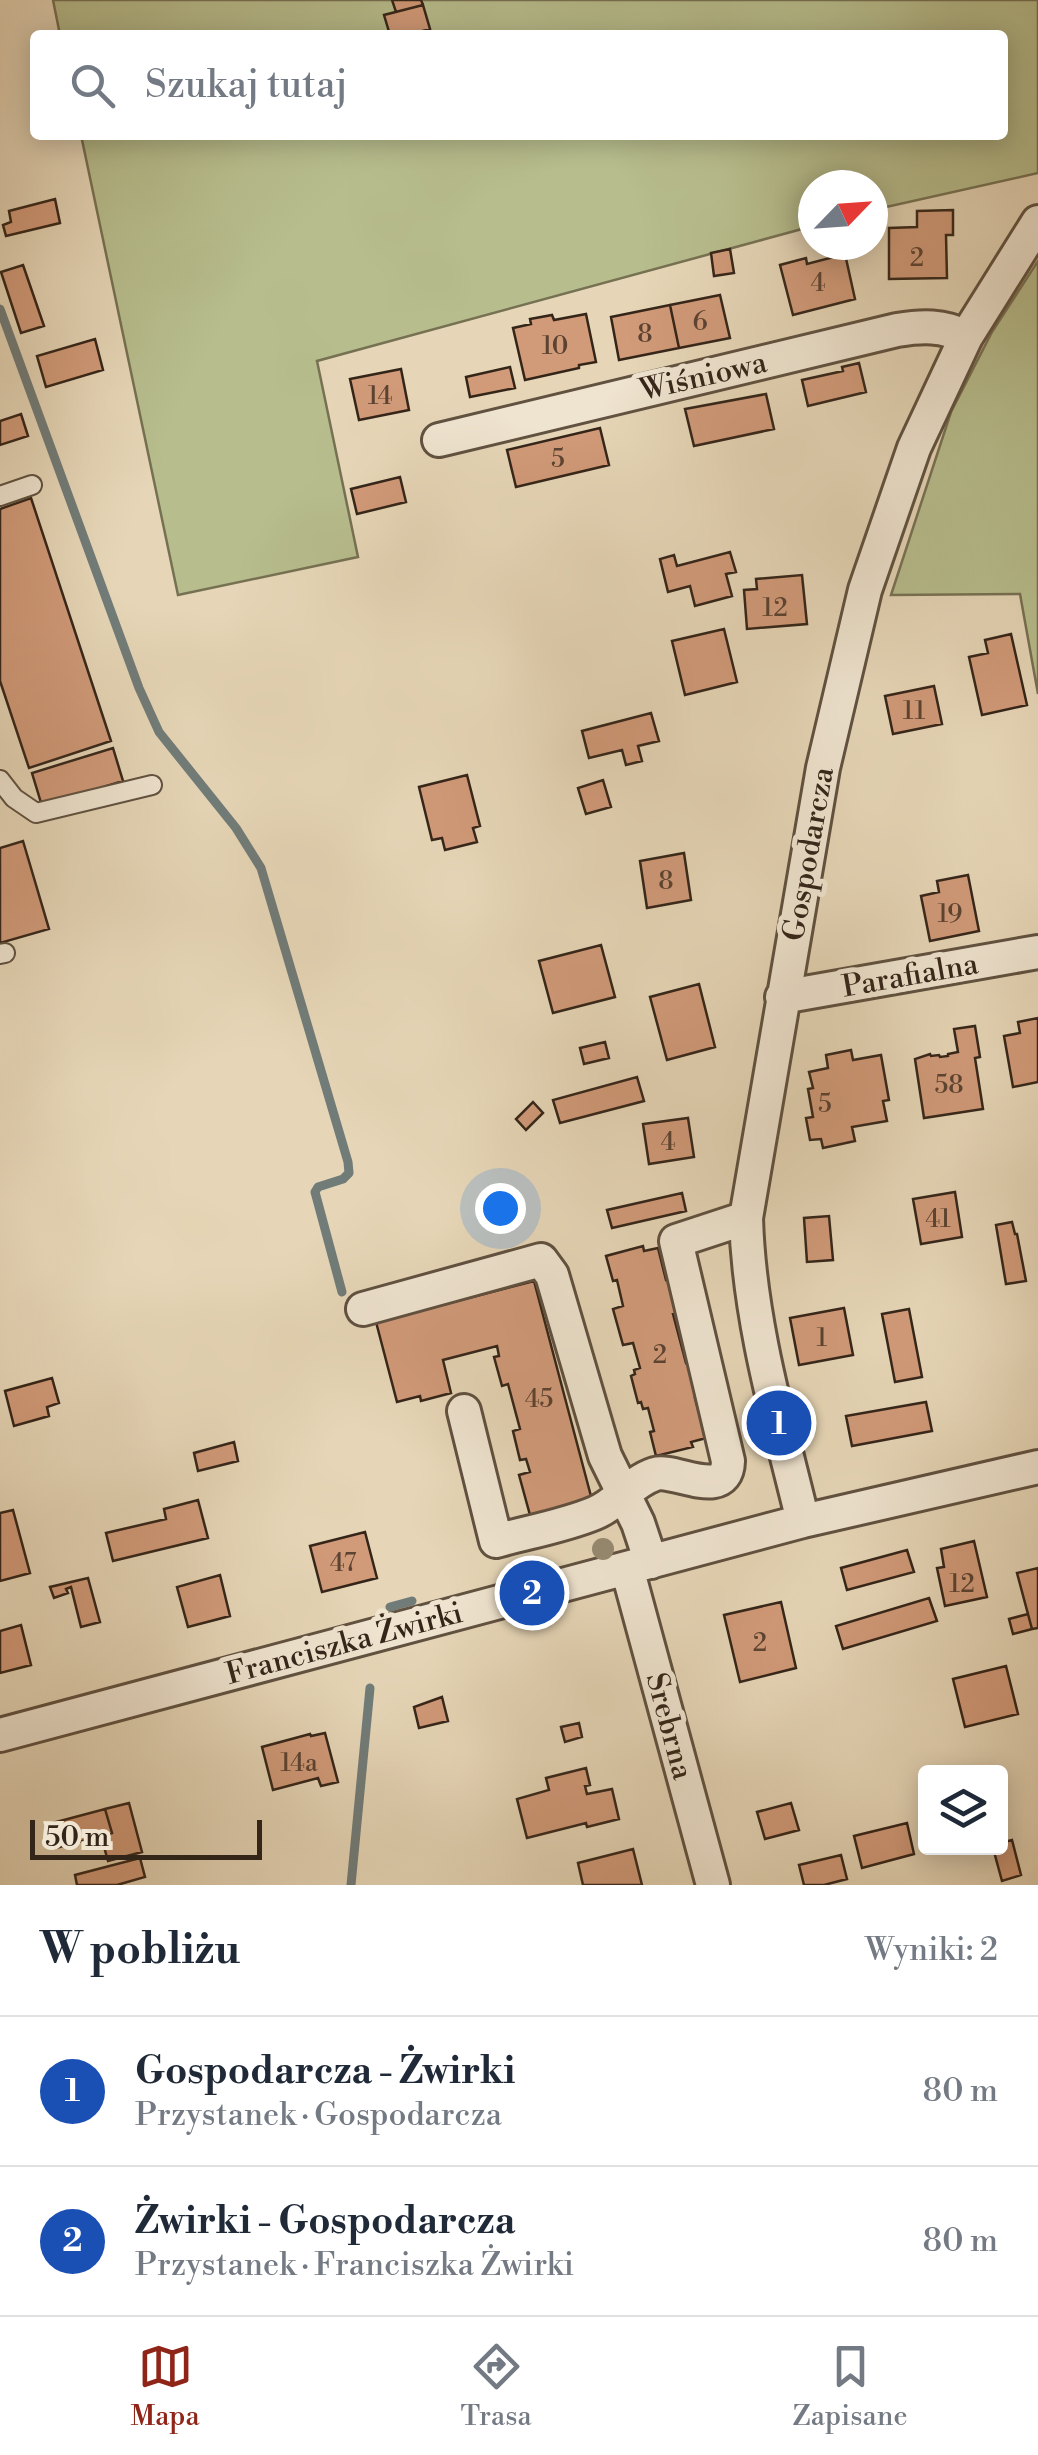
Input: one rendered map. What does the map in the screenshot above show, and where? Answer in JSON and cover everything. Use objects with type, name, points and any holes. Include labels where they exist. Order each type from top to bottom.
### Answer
[{"type":"street","name":"Gospodarcza","points":[[803,1522],[754,1310],[746,1218],[823,768],[865,590],[914,448],[966,338],[1038,222]]},
{"type":"street","name":"Wiśniowa","points":[[440,440],[897,330],[936,327],[966,338]]},
{"type":"street","name":"Parafialna","points":[[782,998],[1038,952]]},
{"type":"street","points":[[464,1410],[496,1541],[598,1512],[622,1492],[654,1474],[708,1481],[724,1476],[727,1470],[722,1434],[676,1241],[746,1218]]},
{"type":"street","name":"Srebrna","points":[[363,1310],[542,1260],[552,1275],[605,1456],[645,1540],[639,1565],[713,1885]]},
{"type":"street","name":"Franciszka Żwirki","points":[[0,1735],[803,1522],[1038,1468]]},
{"type":"lane","points":[[0,496],[32,485]]},
{"type":"lane","points":[[0,780],[14,798],[36,813],[152,785]]},
{"type":"green space","points":[[53,0],[1038,0],[1038,173],[888,207],[888,170],[798,170],[798,230],[317,361],[358,557],[178,595],[82,140],[1008,140],[1008,30],[59,30]]},
{"type":"green space","points":[[1038,261],[1038,694],[1020,594],[891,595],[951,412],[992,332]]},
{"type":"building","points":[[392,0],[421,0],[423,5],[396,12]]},
{"type":"building","points":[[423,5],[430,29],[388,30],[384,15]]},
{"type":"building","points":[[55,199],[60,223],[6,236],[3,225],[11,222],[9,211]]},
{"type":"building","points":[[953,210],[953,235],[946,235],[947,278],[889,279],[889,228],[917,227],[917,211]]},
{"type":"building","points":[[730,249],[734,273],[714,276],[711,253]]},
{"type":"building","points":[[799,260],[806,260],[807,264],[846,260],[855,299],[793,315],[780,265]]},
{"type":"building","points":[[23,265],[44,326],[21,333],[1,272]]},
{"type":"building","points":[[720,295],[730,338],[679,348],[670,305]]},
{"type":"building","points":[[670,305],[679,348],[619,360],[611,317]]},
{"type":"building","points":[[586,314],[596,362],[525,380],[513,328],[531,324],[530,319],[552,315],[554,320]]},
{"type":"building","points":[[95,339],[103,370],[46,387],[37,356]]},
{"type":"building","points":[[859,363],[866,392],[808,406],[802,380],[843,371],[842,367]]},
{"type":"building","points":[[510,367],[515,388],[470,397],[466,377]]},
{"type":"building","points":[[401,369],[409,410],[359,420],[350,379]]},
{"type":"building","points":[[766,394],[774,429],[694,446],[685,409]]},
{"type":"building","points":[[21,414],[28,436],[0,445],[0,421]]},
{"type":"building","points":[[600,428],[609,465],[516,487],[507,450]]},
{"type":"building","points":[[400,477],[406,502],[357,514],[351,489]]},
{"type":"building","points":[[31,498],[111,741],[29,768],[0,681],[0,509]]},
{"type":"building","points":[[730,552],[736,572],[726,574],[732,596],[695,606],[690,586],[668,592],[660,559],[674,555],[677,566]]},
{"type":"building","points":[[802,575],[807,624],[747,629],[744,590],[757,589],[756,579]]},
{"type":"building","points":[[724,629],[737,682],[685,695],[672,641]]},
{"type":"building","points":[[1011,634],[1027,705],[982,715],[969,657],[988,653],[985,640]]},
{"type":"building","points":[[934,686],[942,724],[893,734],[885,696]]},
{"type":"building","points":[[651,713],[659,741],[638,746],[642,761],[626,765],[622,750],[589,758],[582,731]]},
{"type":"building","points":[[113,748],[123,781],[42,806],[32,773]]},
{"type":"building","points":[[467,775],[480,826],[473,828],[477,842],[445,850],[442,838],[432,840],[419,787]]},
{"type":"building","points":[[603,780],[611,807],[586,814],[578,788]]},
{"type":"building","points":[[23,841],[49,929],[0,943],[0,848]]},
{"type":"building","points":[[684,853],[691,900],[647,908],[640,861]]},
{"type":"building","points":[[968,875],[979,931],[930,941],[921,896],[939,892],[937,881]]},
{"type":"building","points":[[601,945],[615,997],[553,1013],[539,961]]},
{"type":"building","points":[[699,984],[715,1047],[667,1060],[650,997]]},
{"type":"building","points":[[1038,1018],[1038,1082],[1013,1087],[1004,1036],[1020,1033],[1018,1022]]},
{"type":"building","points":[[975,1026],[980,1057],[975,1058],[983,1109],[924,1118],[915,1059],[958,1052],[954,1029]]},
{"type":"building","points":[[605,1042],[609,1058],[584,1064],[580,1048]]},
{"type":"building","points":[[851,1050],[853,1060],[881,1055],[889,1100],[883,1101],[887,1121],[852,1127],[855,1141],[823,1148],[821,1139],[810,1140],[806,1118],[813,1117],[808,1089],[813,1088],[809,1072],[828,1068],[826,1055]]},
{"type":"building","points":[[637,1077],[644,1101],[560,1123],[553,1100]]},
{"type":"building","points":[[533,1102],[543,1113],[526,1130],[516,1119]]},
{"type":"building","points":[[688,1118],[694,1157],[649,1164],[643,1124]]},
{"type":"building","points":[[955,1192],[962,1237],[921,1244],[913,1199]]},
{"type":"building","points":[[682,1193],[686,1211],[612,1228],[607,1210]]},
{"type":"building","points":[[829,1216],[833,1260],[807,1262],[804,1218]]},
{"type":"building","points":[[1012,1222],[1026,1281],[1006,1284],[996,1225]]},
{"type":"building","points":[[643,1246],[644,1251],[658,1248],[666,1280],[669,1279],[678,1313],[673,1314],[700,1396],[695,1398],[706,1438],[691,1442],[693,1447],[656,1456],[648,1408],[643,1409],[638,1403],[631,1376],[640,1368],[633,1343],[623,1345],[613,1309],[623,1306],[606,1256]]},
{"type":"building","points":[[534,1281],[592,1500],[530,1515],[519,1475],[530,1472],[526,1459],[520,1460],[513,1431],[520,1429],[508,1384],[502,1386],[494,1357],[499,1356],[497,1346],[443,1360],[451,1393],[397,1402],[376,1322]]},
{"type":"building","points":[[844,1308],[853,1355],[799,1365],[790,1318]]},
{"type":"building","points":[[909,1309],[922,1377],[895,1382],[882,1314]]},
{"type":"building","points":[[52,1378],[59,1403],[47,1407],[49,1416],[14,1426],[5,1391]]},
{"type":"building","points":[[926,1402],[932,1431],[852,1446],[846,1416]]},
{"type":"building","points":[[234,1442],[238,1461],[198,1471],[194,1453]]},
{"type":"building","points":[[198,1500],[208,1538],[113,1561],[106,1533],[166,1519],[164,1509]]},
{"type":"building","points":[[13,1510],[30,1573],[0,1581],[0,1513]]},
{"type":"building","points":[[365,1532],[377,1578],[322,1592],[310,1546]]},
{"type":"building","points":[[974,1541],[987,1597],[945,1606],[937,1568],[944,1567],[941,1549]]},
{"type":"building","points":[[907,1550],[914,1572],[847,1590],[841,1568]]},
{"type":"building","points":[[1038,1568],[1038,1628],[1032,1629],[1017,1573]]},
{"type":"building","points":[[220,1575],[230,1616],[188,1627],[177,1587]]},
{"type":"building","points":[[88,1578],[100,1622],[81,1627],[71,1587],[66,1589],[68,1593],[54,1598],[50,1587]]},
{"type":"building","points":[[929,1598],[937,1621],[843,1649],[836,1626]]},
{"type":"building","points":[[781,1602],[796,1668],[740,1682],[724,1615]]},
{"type":"building","points":[[1028,1614],[1032,1629],[1013,1634],[1009,1619]]},
{"type":"building","points":[[21,1625],[31,1665],[0,1673],[0,1631]]},
{"type":"building","points":[[1006,1666],[1018,1714],[965,1727],[953,1679]]},
{"type":"building","points":[[442,1697],[448,1721],[419,1728],[414,1707]]},
{"type":"building","points":[[579,1723],[582,1737],[565,1742],[561,1727]]},
{"type":"building","points":[[325,1733],[338,1782],[321,1786],[318,1778],[273,1790],[262,1747]]},
{"type":"building","points":[[586,1768],[590,1785],[585,1786],[587,1794],[612,1789],[619,1819],[527,1838],[517,1799],[549,1790],[546,1778]]},
{"type":"building","points":[[129,1803],[142,1852],[108,1861],[101,1836],[112,1833],[105,1809]]},
{"type":"building","points":[[791,1803],[799,1830],[765,1839],[757,1812]]},
{"type":"building","points":[[105,1809],[112,1833],[56,1848],[49,1824]]},
{"type":"building","points":[[907,1823],[914,1854],[862,1868],[854,1836]]},
{"type":"building","points":[[1012,1840],[1021,1875],[1002,1881],[995,1855],[1008,1855],[1008,1841]]},
{"type":"building","points":[[633,1849],[642,1885],[583,1885],[578,1863]]},
{"type":"building","points":[[841,1855],[847,1879],[804,1885],[799,1865]]},
{"type":"building","points":[[140,1858],[145,1877],[117,1885],[77,1885],[75,1875]]},
{"type":"waterway","points":[[0,309],[139,688],[159,732],[236,828],[261,868],[348,1162],[349,1173],[343,1179],[318,1187],[315,1192],[342,1292]]},
{"type":"waterway","points":[[390,1607],[412,1601]]},
{"type":"waterway","points":[[351,1885],[370,1688]]},
{"type":"place","name":"Gospodarcza - Żwirki","points":[[779,1423]]},
{"type":"place","name":"Żwirki - Gospodarcza","points":[[532,1593]]}]
